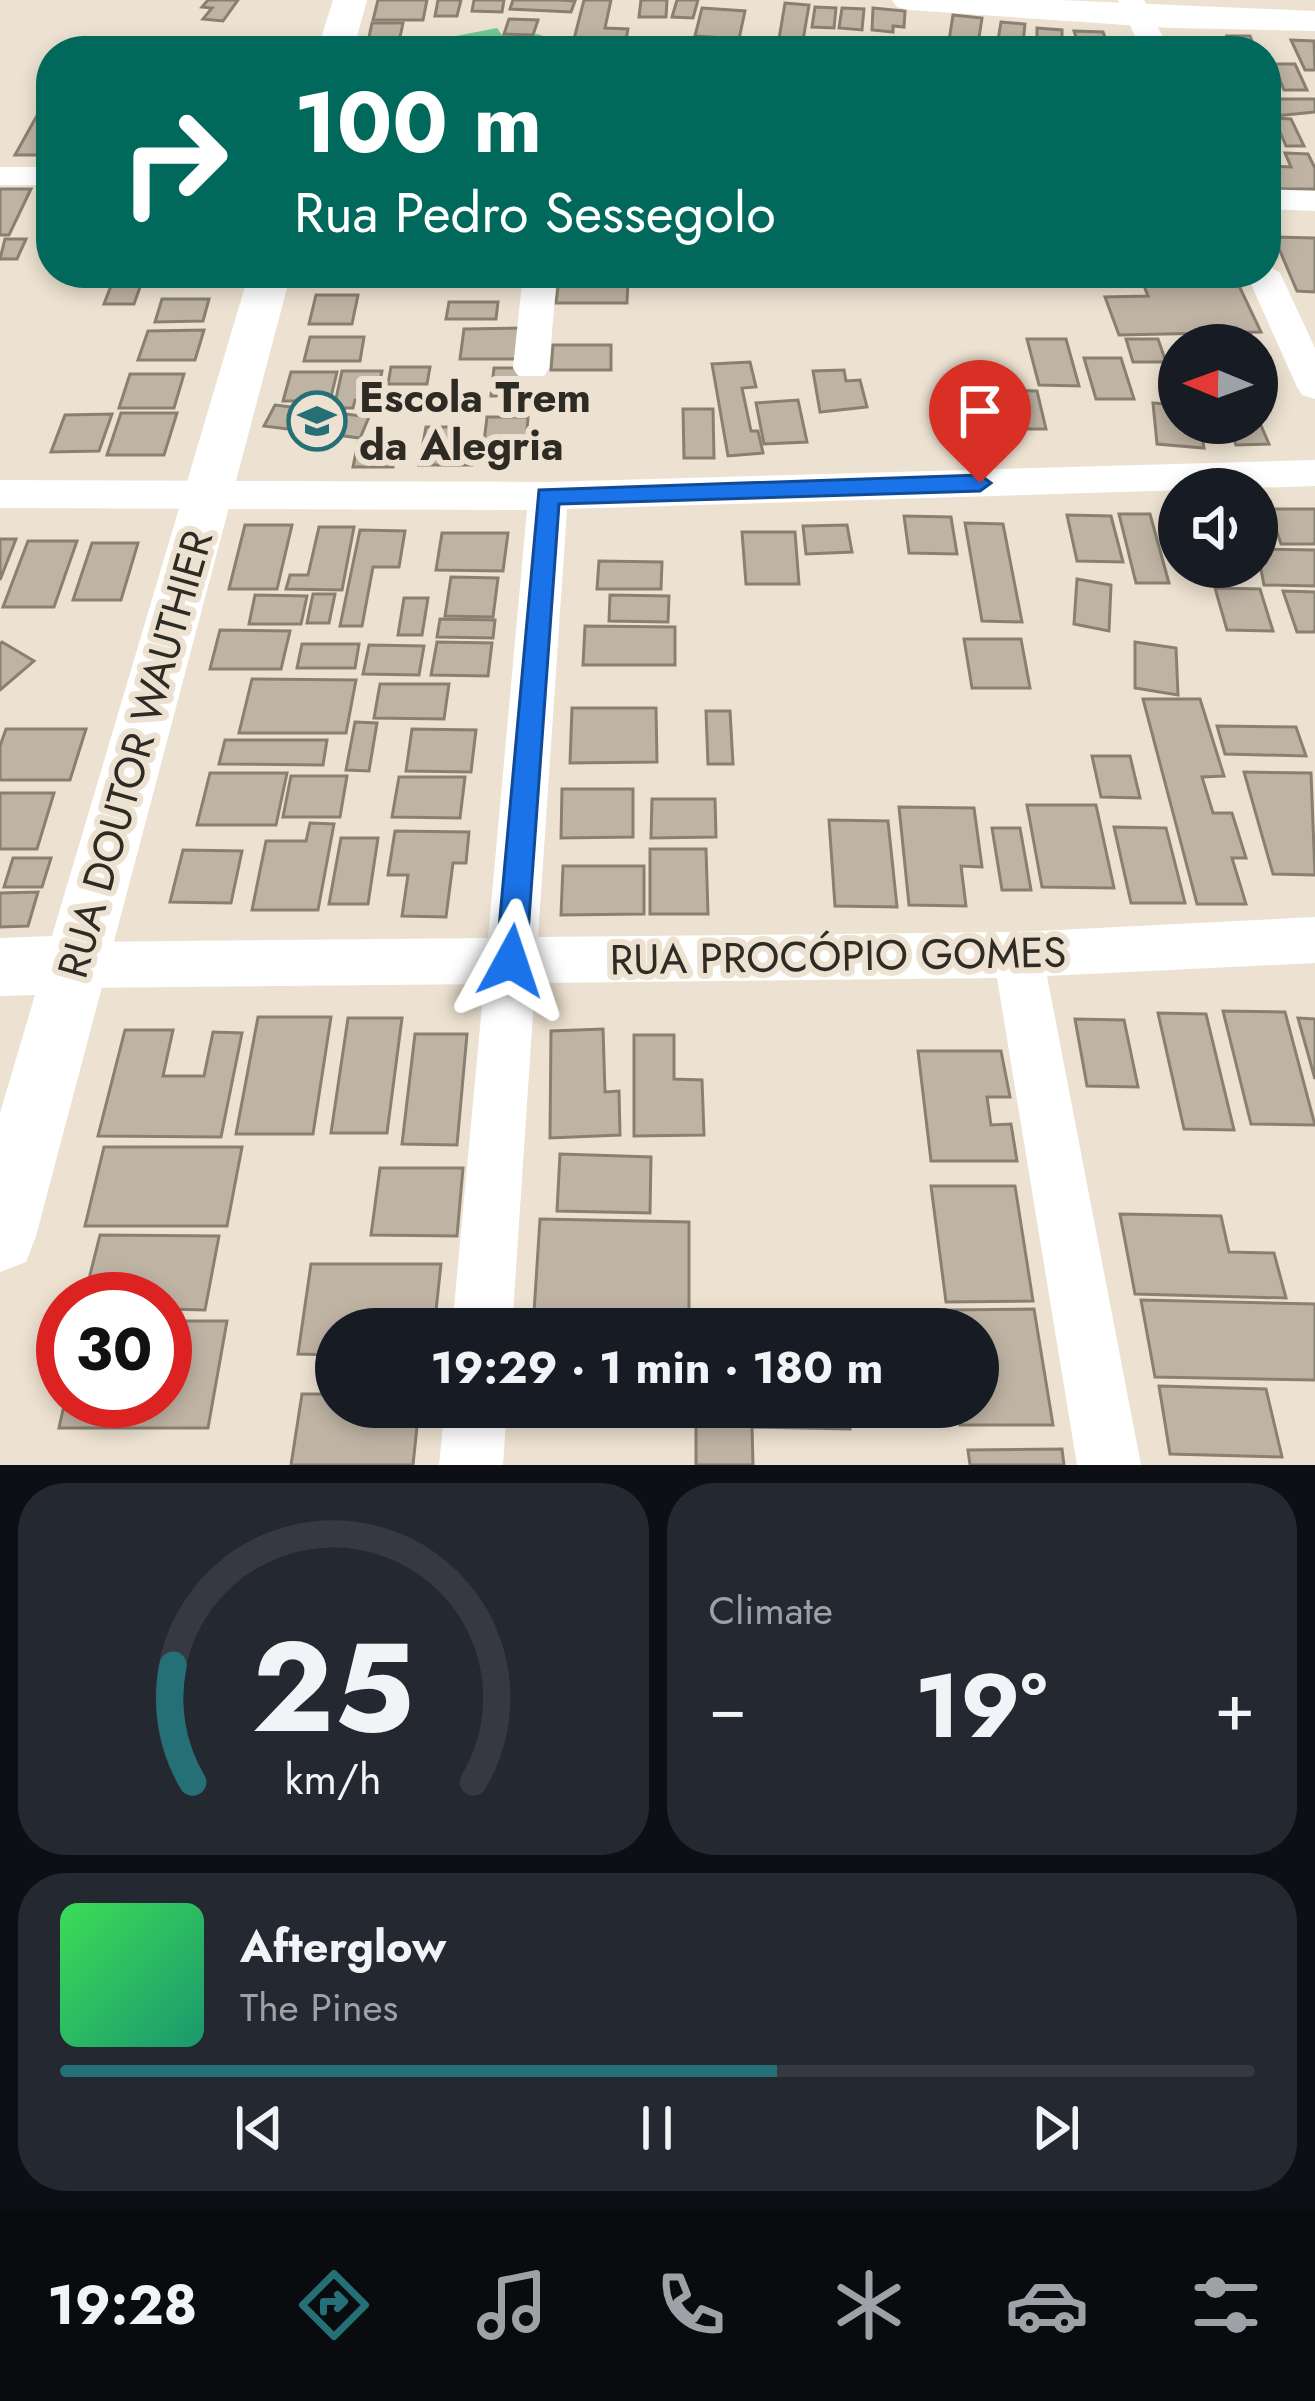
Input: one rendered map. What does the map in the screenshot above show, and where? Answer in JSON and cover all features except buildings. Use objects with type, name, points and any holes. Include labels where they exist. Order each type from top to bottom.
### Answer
[{"type":"street","points":[[339,36],[350,0]]},
{"type":"street","points":[[910,0],[1135,8],[1315,21]]},
{"type":"street","points":[[1135,8],[1149,36]]},
{"type":"street","points":[[0,176],[36,176]]},
{"type":"street","points":[[1281,200],[1315,201]]},
{"type":"street","name":"RUA DOUTOR WAUTHIER","points":[[0,1236],[266,288]]},
{"type":"street","points":[[531,368],[539,288]]},
{"type":"street","points":[[1270,288],[1315,387]]},
{"type":"street","points":[[0,494],[548,496],[1315,473]]},
{"type":"street","points":[[484,1308],[548,496]]},
{"type":"street","name":"RUA PROCÓPIO GOMES","points":[[0,968],[1018,956],[1315,940]]},
{"type":"street","points":[[1018,956],[1109,1465]]},
{"type":"street","points":[[471,1465],[474,1428]]},
{"type":"green space","points":[[497,28],[502,35],[543,36],[456,36]]},
{"type":"place","name":"Escola Trem da Alegria","points":[[317,421]]},
{"type":"route","points":[[511,961],[548,496],[980,483]]}]
